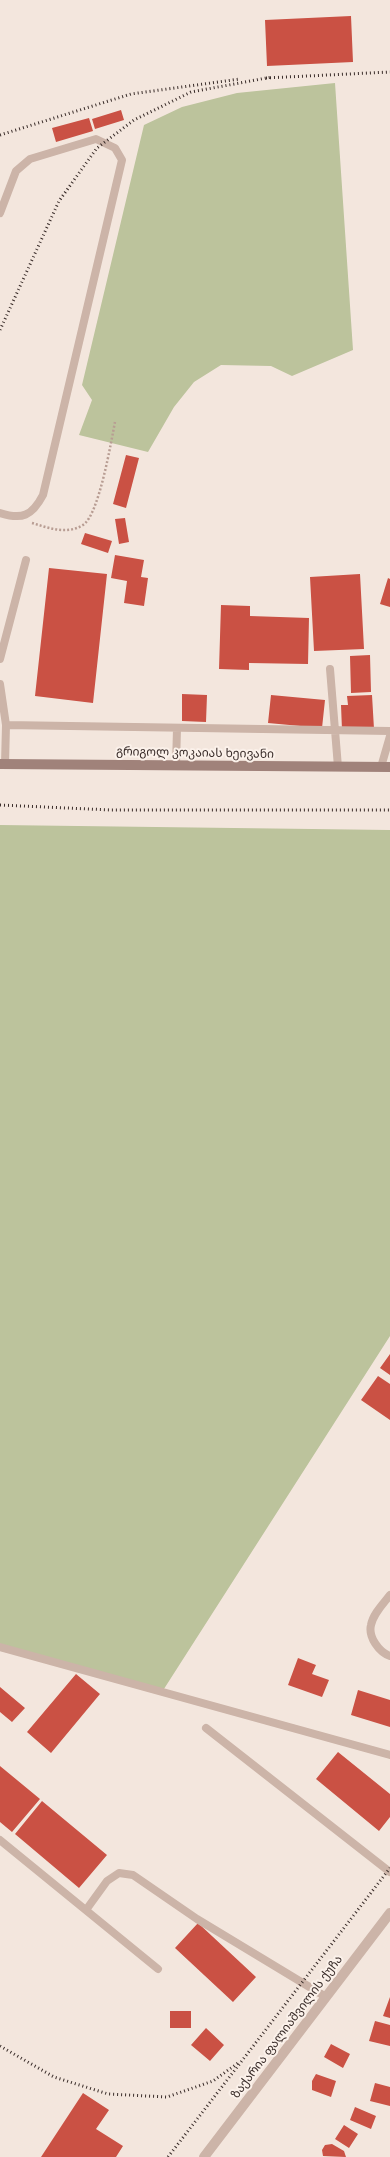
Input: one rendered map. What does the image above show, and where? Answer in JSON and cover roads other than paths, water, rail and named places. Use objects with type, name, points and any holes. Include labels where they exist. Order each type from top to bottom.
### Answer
[{"type":"main road","name":"გრიგოლ კოკაიას ხეივანი","points":[[2,764],[385,767]]},
{"type":"street","name":"ზაქარია ფალიაშვილის ქუჩა","points":[[204,2157],[390,1913]]},
{"type":"lane","points":[[0,213],[16,171],[30,159],[96,138],[114,148],[122,160],[43,494],[32,510],[24,516],[15,517],[0,513]]},
{"type":"lane","points":[[0,659],[26,560]]},
{"type":"lane","points":[[330,669],[338,767]]},
{"type":"lane","points":[[0,684],[6,724],[2,764]]},
{"type":"lane","points":[[6,724],[336,732],[390,731]]},
{"type":"lane","points":[[176,766],[177,728]]},
{"type":"lane","points":[[385,767],[390,736]]},
{"type":"lane","points":[[390,1595],[376,1613],[370,1626],[374,1641],[383,1653],[390,1656]]},
{"type":"lane","points":[[0,1647],[390,1756]]},
{"type":"lane","points":[[206,1728],[390,1872]]},
{"type":"lane","points":[[0,1840],[158,1969]]},
{"type":"lane","points":[[86,1910],[107,1881],[119,1874],[133,1875],[197,1919],[326,1997]]},
{"type":"railway","points":[[266,78],[390,72]]},
{"type":"railway","points":[[0,330],[59,201],[97,148],[134,120],[191,92],[272,77]]},
{"type":"railway","points":[[0,135],[131,94],[240,79]]},
{"type":"railway","points":[[0,805],[111,810],[390,810]]},
{"type":"railway","points":[[168,2157],[390,1868]]},
{"type":"railway","points":[[0,2046],[54,2077],[108,2094],[167,2097],[213,2081],[238,2063]]}]
